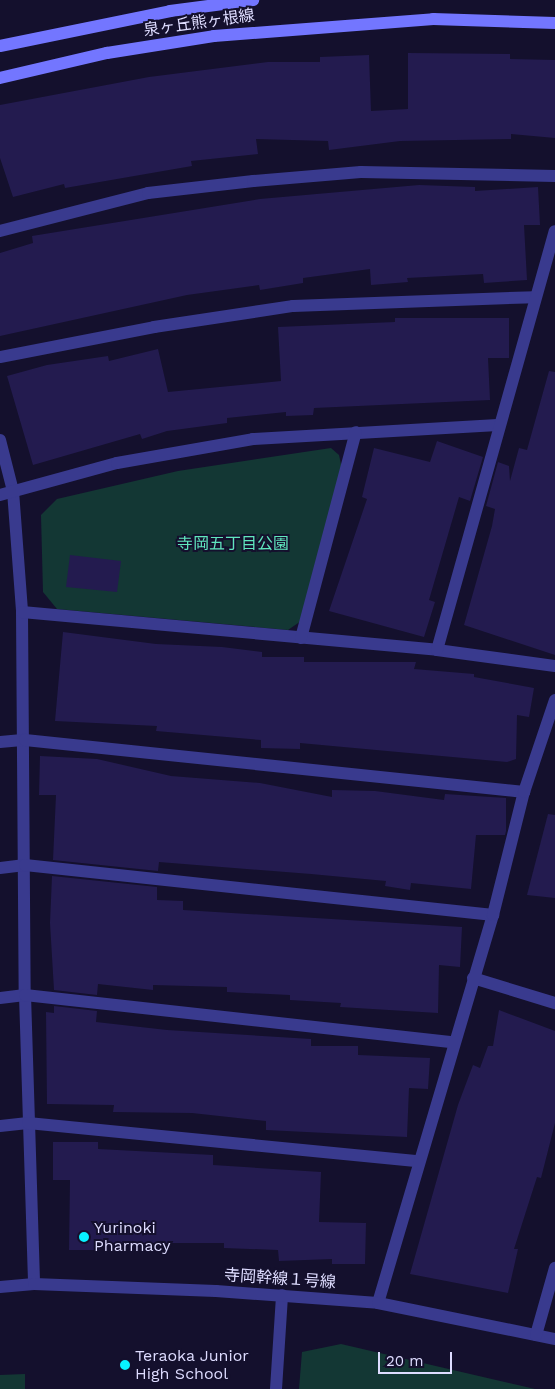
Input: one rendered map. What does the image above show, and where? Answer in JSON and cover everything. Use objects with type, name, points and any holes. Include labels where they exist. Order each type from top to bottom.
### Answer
[{"type":"main road","name":"泉ヶ丘熊ヶ根線","points":[[0,46],[151,15],[253,0]]},
{"type":"main road","name":"泉ヶ丘熊ヶ根線","points":[[0,78],[107,53],[214,36],[433,19],[555,23]]},
{"type":"street","points":[[0,231],[148,193],[253,181],[361,172],[555,176]]},
{"type":"street","points":[[437,650],[534,297],[555,231]]},
{"type":"street","points":[[0,357],[154,327],[293,306],[534,297]]},
{"type":"street","points":[[0,494],[117,463],[253,439],[498,425]]},
{"type":"street","points":[[301,638],[356,432]]},
{"type":"street","points":[[0,440],[13,491],[22,612],[25,740],[25,995],[34,1284]]},
{"type":"street","points":[[22,612],[437,650],[555,666]]},
{"type":"street","points":[[378,1303],[452,1042],[493,915],[524,792],[555,700]]},
{"type":"street","points":[[0,742],[25,740],[524,792]]},
{"type":"street","points":[[0,868],[25,865],[493,915]]},
{"type":"street","points":[[473,978],[555,1003]]},
{"type":"street","points":[[0,998],[25,995],[452,1042]]},
{"type":"street","points":[[0,1126],[28,1123],[418,1161]]},
{"type":"street","points":[[536,1334],[555,1268]]},
{"type":"street","name":"寺岡幹線１号線","points":[[0,1287],[34,1284],[282,1295],[378,1303],[555,1339]]},
{"type":"street","points":[[276,1389],[282,1295]]},
{"type":"green space","name":"寺岡五丁目公園","points":[[331,448],[339,455],[342,469],[301,621],[288,630],[57,609],[43,592],[41,515],[57,499],[178,471]]},
{"type":"green space","points":[[341,1344],[535,1389],[299,1389],[302,1352]]},
{"type":"green space","points":[[25,1374],[25,1389],[0,1389],[0,1375]]},
{"type":"building","points":[[408,53],[510,54],[510,59],[555,60],[555,138],[511,134],[511,139],[400,141],[329,150],[328,141],[256,139],[258,154],[191,161],[192,166],[65,188],[64,184],[13,197],[0,158],[0,105],[149,77],[268,62],[320,62],[320,57],[369,55],[371,111],[408,109]]},
{"type":"building","points":[[419,185],[475,187],[475,191],[538,187],[540,225],[524,225],[527,280],[484,283],[483,274],[407,278],[408,282],[371,285],[370,269],[303,278],[303,283],[260,290],[259,285],[187,295],[0,336],[0,253],[33,243],[32,236],[260,199]]},
{"type":"building","points":[[395,318],[509,318],[509,358],[488,358],[490,400],[314,408],[313,415],[286,416],[286,412],[227,418],[227,423],[167,431],[142,439],[140,434],[33,465],[7,376],[47,365],[108,356],[109,361],[158,349],[168,392],[281,381],[278,327],[395,322]]},
{"type":"building","points":[[549,371],[555,372],[555,655],[464,625],[492,526],[495,509],[486,506],[498,462],[509,466],[510,481],[519,448],[527,450]]},
{"type":"building","points":[[437,441],[483,457],[470,501],[459,497],[429,600],[435,602],[424,637],[329,611],[367,499],[362,497],[374,448],[430,462]]},
{"type":"building","points":[[70,555],[121,561],[117,592],[66,587]]},
{"type":"building","points":[[63,632],[156,644],[222,647],[262,652],[262,657],[304,657],[304,662],[416,662],[414,669],[474,674],[474,677],[534,688],[529,717],[517,715],[516,759],[507,762],[300,743],[300,749],[261,748],[261,740],[156,731],[157,726],[55,721]]},
{"type":"building","points":[[40,756],[97,759],[171,776],[260,783],[332,797],[332,790],[375,791],[444,800],[445,794],[506,798],[506,831],[505,835],[476,835],[471,889],[411,883],[410,890],[385,886],[386,881],[159,862],[158,871],[53,860],[56,795],[39,795]]},
{"type":"building","points":[[548,814],[555,815],[555,898],[527,895]]},
{"type":"building","points":[[52,876],[157,887],[157,900],[183,901],[183,910],[462,927],[460,967],[439,965],[438,1013],[340,1007],[341,1003],[290,1000],[290,995],[227,992],[227,987],[153,985],[153,990],[98,984],[97,995],[54,990],[50,923]]},
{"type":"building","points":[[54,1006],[97,1011],[96,1022],[167,1030],[311,1039],[311,1046],[358,1046],[358,1055],[430,1058],[428,1089],[409,1088],[407,1137],[266,1130],[266,1121],[192,1113],[113,1112],[114,1105],[47,1104],[46,1012],[54,1013]]},
{"type":"building","points":[[499,1010],[555,1031],[555,1123],[541,1178],[537,1177],[514,1249],[518,1249],[508,1293],[410,1274],[458,1105],[473,1065],[480,1068],[488,1046],[493,1046]]},
{"type":"building","points":[[53,1142],[98,1142],[98,1149],[213,1155],[213,1165],[321,1172],[319,1222],[366,1223],[365,1264],[332,1264],[332,1259],[279,1261],[278,1250],[224,1248],[224,1243],[100,1243],[100,1250],[69,1250],[70,1180],[53,1180]]},
{"type":"place","name":"Yurinoki Pharmacy","points":[[84,1237]]},
{"type":"place","name":"Teraoka Junior High School","points":[[125,1365]]}]
